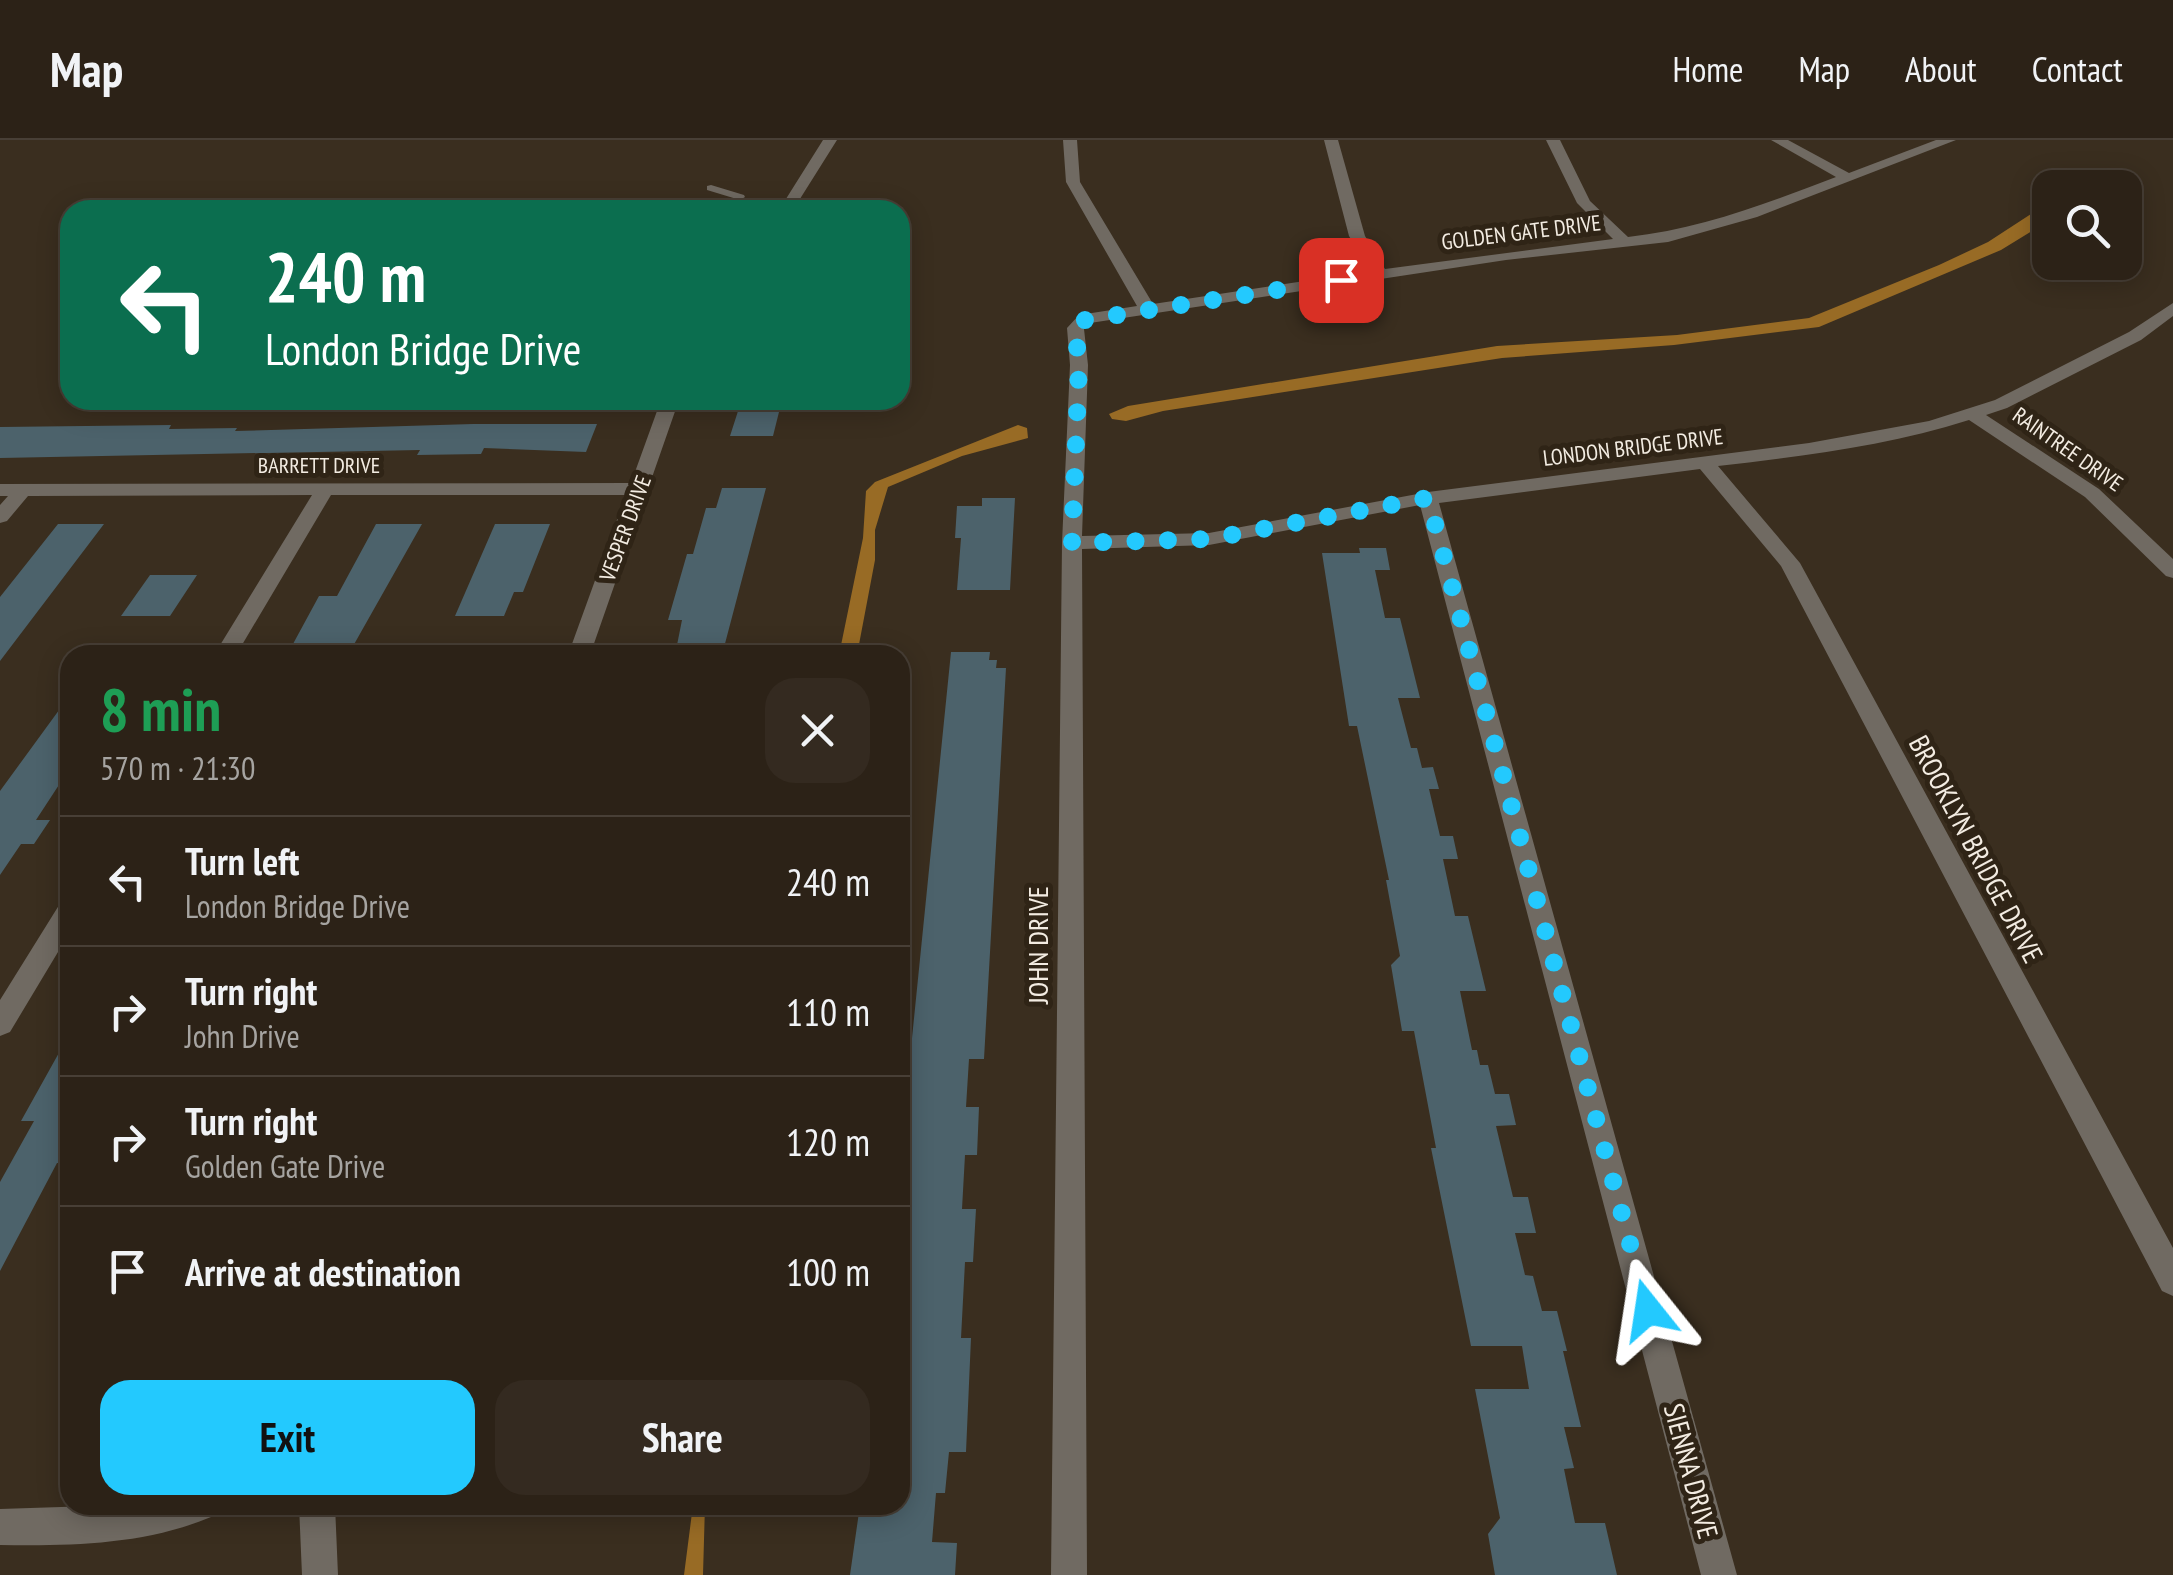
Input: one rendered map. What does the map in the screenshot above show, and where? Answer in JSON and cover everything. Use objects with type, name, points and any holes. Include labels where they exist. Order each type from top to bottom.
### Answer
[{"type":"street","points":[[788,200],[830,140]]},
{"type":"street","points":[[1070,140],[1073,182],[1148,310]]},
{"type":"street","points":[[1331,140],[1358,236],[1380,274]]},
{"type":"street","points":[[1552,140],[1584,203],[1625,242]]},
{"type":"street","points":[[1778,140],[1846,178]]},
{"type":"street","name":"GOLDEN GATE DRIVE","points":[[1085,320],[1380,274],[1668,237],[1752,214],[1949,140]]},
{"type":"street","name":"LONDON BRIDGE DRIVE","points":[[1072,543],[1209,539],[1428,498],[1809,449],[1974,414],[2135,336],[2173,308]]},
{"type":"street","name":"JOHN DRIVE","points":[[1068,1575],[1072,543],[1079,365],[1075,328],[1085,320]]},
{"type":"street","name":"VESPER DRIVE","points":[[583,645],[666,410]]},
{"type":"street","name":"RAINTREE DRIVE","points":[[1974,414],[2092,493],[2173,571]]},
{"type":"street","name":"BROOKLYN BRIDGE DRIVE","points":[[1703,462],[1790,564],[2173,1280]]},
{"type":"street","name":"BARRETT DRIVE","points":[[0,490],[638,490]]},
{"type":"street","points":[[0,517],[23,490]]},
{"type":"street","points":[[231,645],[325,490]]},
{"type":"street","name":"SIENNA DRIVE","points":[[1428,498],[1719,1575]]},
{"type":"street","points":[[0,1024],[60,925]]},
{"type":"street","points":[[0,1528],[106,1526],[170,1515]]},
{"type":"street","points":[[317,1515],[320,1575]]},
{"type":"lane","points":[[712,188],[728,196],[770,200]]},
{"type":"shaded area","points":[[2031,214],[2032,231],[2001,250],[1819,327],[1674,345],[1502,358],[1163,411],[1126,421],[1112,419],[1109,414],[1128,406],[1497,346],[1677,335],[1809,318],[1939,265],[1988,242]]},
{"type":"shaded area","points":[[1018,425],[1027,428],[1028,438],[962,456],[888,487],[875,530],[875,560],[859,645],[841,645],[863,538],[866,491],[875,482]]},
{"type":"shaded area","points":[[692,1515],[705,1515],[703,1575],[684,1575]]},
{"type":"building","points":[[738,410],[780,410],[773,436],[730,436]]},
{"type":"building","points":[[597,424],[586,452],[484,448],[481,454],[417,455],[420,450],[0,458],[0,427],[171,425],[169,429],[237,428],[235,431]]},
{"type":"building","points":[[722,488],[766,488],[725,645],[677,645],[682,620],[668,620],[687,554],[693,554],[706,508],[716,508]]},
{"type":"building","points":[[982,498],[1015,498],[1010,590],[957,590],[961,538],[955,538],[957,506],[982,506]]},
{"type":"building","points":[[58,524],[104,524],[0,661],[0,597]]},
{"type":"building","points":[[376,524],[422,524],[354,645],[292,645],[319,596],[337,596]]},
{"type":"building","points":[[495,524],[550,524],[523,592],[514,592],[504,616],[455,616]]},
{"type":"building","points":[[1359,548],[1386,548],[1390,570],[1375,570],[1385,618],[1400,618],[1420,698],[1398,698],[1411,748],[1417,748],[1422,768],[1433,767],[1439,789],[1429,789],[1440,836],[1453,836],[1458,859],[1443,859],[1455,916],[1468,916],[1486,991],[1460,991],[1472,1050],[1477,1050],[1480,1065],[1488,1065],[1495,1094],[1509,1094],[1516,1125],[1496,1126],[1513,1197],[1528,1197],[1536,1233],[1515,1233],[1525,1275],[1533,1276],[1542,1311],[1557,1311],[1581,1427],[1564,1427],[1574,1468],[1564,1469],[1575,1523],[1605,1523],[1617,1575],[1495,1575],[1488,1534],[1500,1518],[1475,1389],[1529,1389],[1522,1346],[1471,1346],[1431,1148],[1436,1148],[1414,1031],[1402,1031],[1391,965],[1400,956],[1389,880],[1357,726],[1349,726],[1322,553],[1360,553]]},
{"type":"building","points":[[150,575],[197,575],[170,616],[121,616]]},
{"type":"building","points":[[951,652],[990,652],[989,660],[997,660],[996,668],[1006,668],[984,1059],[969,1059],[966,1107],[979,1107],[977,1155],[965,1155],[962,1209],[976,1209],[973,1262],[965,1262],[961,1338],[971,1338],[966,1452],[949,1452],[945,1493],[936,1493],[932,1542],[957,1543],[955,1575],[850,1575],[859,1515],[910,1515],[910,1058]]},
{"type":"building","points":[[60,709],[60,783],[36,820],[50,820],[34,844],[21,844],[0,875],[0,791]]},
{"type":"building","points":[[60,1051],[60,1163],[0,1271],[0,1182],[34,1121],[21,1121]]},
{"type":"route","points":[[1341,280],[1085,320],[1075,328],[1079,365],[1072,543],[1209,539],[1428,498],[1648,1310]]}]
